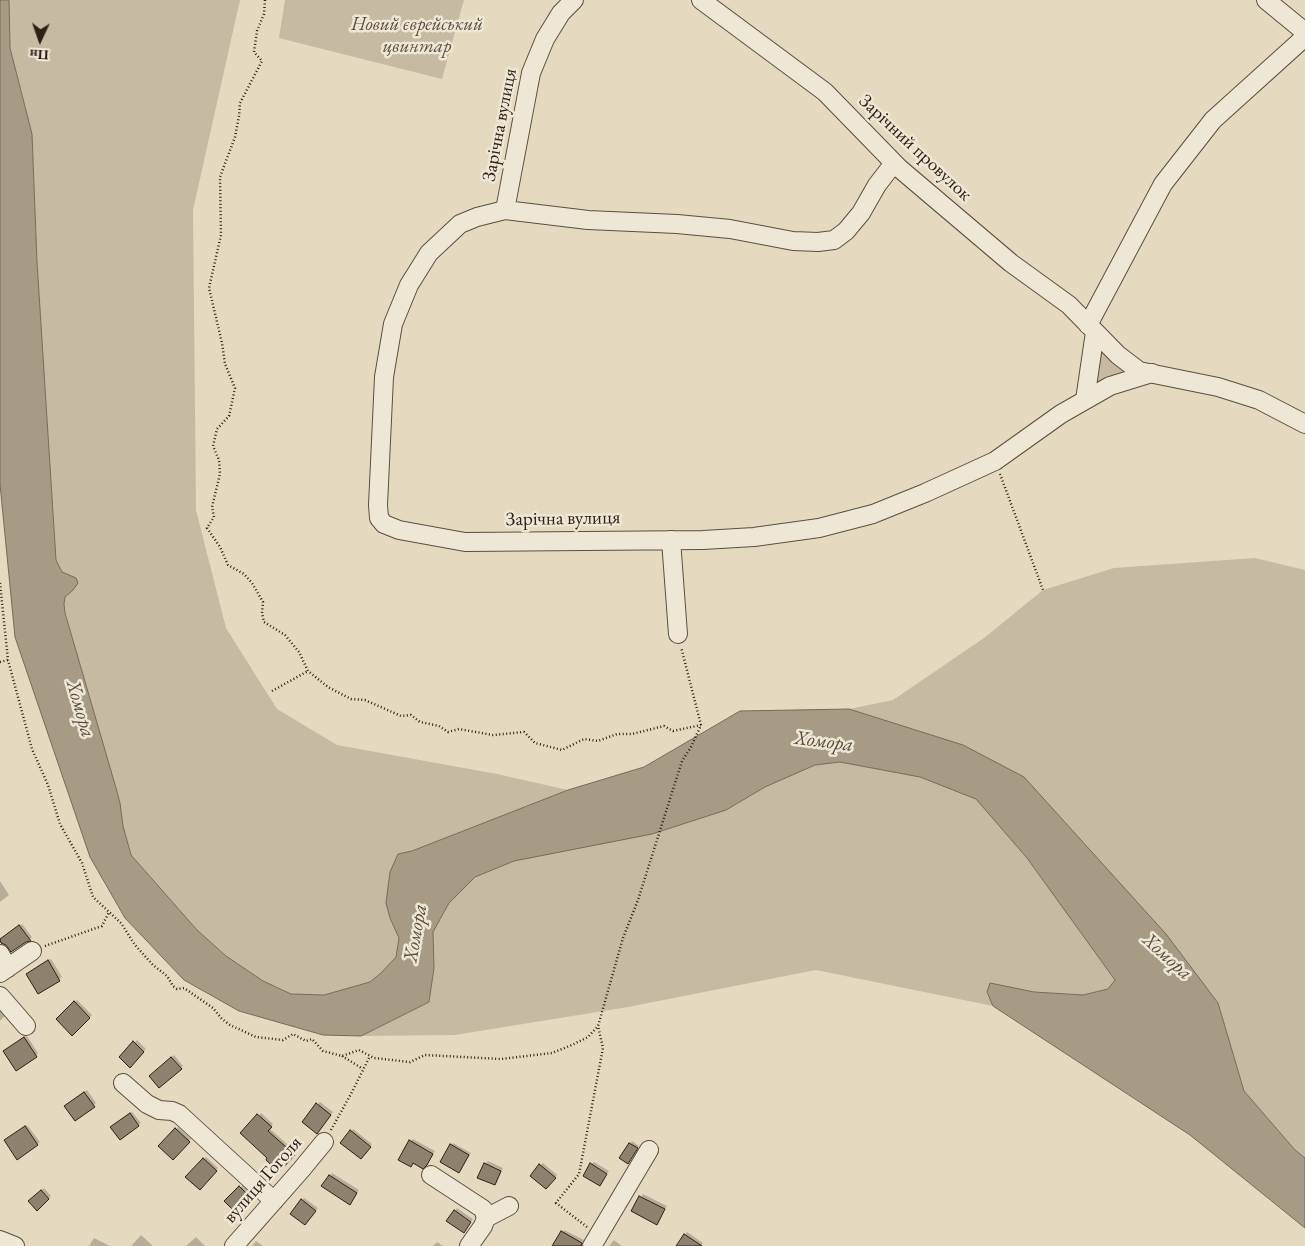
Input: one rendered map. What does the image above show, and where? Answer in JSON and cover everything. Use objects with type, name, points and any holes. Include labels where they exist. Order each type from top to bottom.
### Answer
[{"type":"street","name":"Зарічна вулиця","points":[[505,210],[531,73],[545,40],[561,14],[574,0]]},
{"type":"street","name":"Зарічний провулок","points":[[700,0],[825,92],[894,163],[1011,263],[1069,305],[1118,355],[1139,371],[1152,373]]},
{"type":"street","points":[[1266,0],[1305,32]]},
{"type":"street","points":[[1085,400],[1092,329],[1163,184],[1213,120],[1305,37]]},
{"type":"street","name":"Зарічна вулиця","points":[[894,163],[877,185],[861,213],[846,231],[834,240],[818,242],[793,241],[730,229],[677,224],[588,220],[505,210],[477,217],[460,224],[429,253],[409,285],[393,324],[384,377],[379,518],[384,524],[399,530],[465,542],[671,540],[754,537],[818,528],[872,514],[995,461],[1061,414],[1085,400],[1110,386],[1152,373]]},
{"type":"street","points":[[1152,373],[1218,387],[1259,400],[1305,424]]},
{"type":"street","points":[[671,540],[678,634]]},
{"type":"street","points":[[3,965],[32,951]]},
{"type":"street","points":[[0,996],[26,1026]]},
{"type":"street","points":[[123,1083],[147,1104],[159,1110],[172,1111],[179,1114],[274,1201]]},
{"type":"street","name":"вулиця Гоголя","points":[[234,1246],[324,1142]]},
{"type":"street","points":[[594,1243],[649,1150]]},
{"type":"street","points":[[430,1175],[483,1209],[486,1218],[483,1226],[469,1246]]},
{"type":"street","points":[[486,1218],[509,1206]]},
{"type":"street","points":[[0,1240],[15,1246]]},
{"type":"path","points":[[265,0],[264,14],[257,31],[254,52],[262,61],[240,103],[234,137],[220,178],[222,235],[209,288],[225,364],[236,388],[229,416],[217,429],[213,446],[219,460],[220,474],[212,507],[214,517],[207,528],[220,547],[228,565],[244,574],[252,583],[263,602],[262,613],[264,622],[285,635],[299,652],[308,671],[328,687],[351,699],[365,700],[401,716],[411,715],[420,722],[439,726],[448,732],[459,729],[493,735],[524,732],[535,743],[562,750],[584,739],[598,740],[617,734],[632,734],[664,726],[673,730],[701,725]]},
{"type":"path","points":[[995,461],[1043,590]]},
{"type":"path","points":[[0,583],[8,660],[32,749],[48,785],[60,824],[82,863],[93,897],[120,923],[134,945],[153,965],[167,976],[173,986],[177,989],[184,988],[196,995],[230,1025],[256,1037],[283,1040],[293,1034],[306,1041],[312,1039],[323,1051],[342,1056],[363,1069]]},
{"type":"path","points":[[342,1056],[359,1050],[374,1058],[410,1062],[425,1055],[501,1059],[544,1054],[572,1045],[588,1037],[598,1026],[623,938],[638,900],[682,761],[701,725],[678,634]]},
{"type":"path","points":[[0,662],[8,660]]},
{"type":"path","points":[[272,691],[308,671]]},
{"type":"path","points":[[32,951],[102,926],[109,912]]},
{"type":"path","points":[[594,1243],[592,1231],[556,1203],[579,1174],[603,1048],[598,1026]]},
{"type":"path","points":[[324,1142],[370,1056]]},
{"type":"green space","points":[[9,0],[240,0],[193,210],[196,510],[226,628],[277,709],[337,745],[497,774],[568,790],[412,851],[398,854],[390,918],[399,938],[396,957],[370,982],[323,995],[291,994],[263,981],[226,956],[197,930],[131,855],[116,788],[65,613],[65,597],[73,590],[69,575],[62,572],[56,560],[37,262],[32,134],[10,48]]},
{"type":"green space","name":"Новий єврейський цвинтар","points":[[285,0],[464,0],[442,79],[279,38]]},
{"type":"green space","points":[[1095,332],[1139,371],[1085,400]]},
{"type":"green space","points":[[1255,558],[1305,570],[1305,1158],[1295,1150],[1244,1091],[1218,1003],[963,745],[849,709],[893,700],[984,638],[1043,590],[1114,568]]},
{"type":"green space","points":[[840,762],[920,777],[976,798],[1027,858],[1115,980],[1108,989],[1083,995],[1034,992],[990,983],[987,992],[993,1006],[816,970],[628,1007],[455,1035],[361,1036],[429,1002],[434,968],[433,932],[449,903],[475,877],[514,861],[726,810],[765,787],[815,765]]},
{"type":"water","name":"Хомора","points":[[0,0],[9,0],[10,48],[32,134],[37,262],[56,560],[62,572],[76,578],[78,583],[65,597],[65,613],[116,788],[131,855],[197,930],[226,956],[263,981],[291,994],[324,995],[370,982],[396,957],[399,938],[386,903],[390,872],[398,854],[412,851],[568,790],[644,767],[740,711],[849,709],[963,745],[1024,777],[1166,934],[1218,1003],[1244,1091],[1295,1150],[1305,1158],[1305,1228],[1190,1135],[993,1006],[987,992],[990,983],[1034,992],[1083,995],[1108,989],[1115,980],[1027,858],[976,799],[920,777],[840,762],[815,765],[765,787],[726,810],[652,834],[514,861],[475,877],[449,903],[433,932],[434,968],[429,1002],[361,1036],[323,1035],[239,1011],[184,980],[125,918],[90,857],[15,637],[0,484]]},
{"type":"building","points":[[19,925],[31,941],[26,942],[11,952],[6,945],[1,943],[0,939]]},
{"type":"building","points":[[48,960],[60,981],[38,994],[26,974]]},
{"type":"building","points":[[74,1001],[90,1018],[72,1036],[56,1019]]},
{"type":"building","points":[[24,1037],[37,1057],[16,1071],[3,1051]]},
{"type":"building","points":[[133,1041],[144,1052],[130,1068],[119,1057]]},
{"type":"building","points":[[171,1057],[182,1069],[159,1088],[149,1076]]},
{"type":"building","points":[[84,1092],[95,1107],[75,1121],[64,1106]]},
{"type":"building","points":[[316,1103],[331,1115],[317,1134],[302,1122]]},
{"type":"building","points":[[130,1113],[139,1126],[120,1140],[110,1127]]},
{"type":"building","points":[[257,1114],[272,1127],[268,1131],[295,1155],[279,1172],[240,1133]]},
{"type":"building","points":[[25,1126],[38,1145],[17,1160],[4,1140]]},
{"type":"building","points":[[175,1128],[190,1142],[173,1160],[158,1146]]},
{"type":"building","points":[[350,1130],[371,1147],[361,1159],[340,1143]]},
{"type":"building","points":[[409,1140],[433,1154],[423,1169],[413,1163],[411,1167],[398,1160]]},
{"type":"building","points":[[629,1143],[638,1148],[628,1164],[619,1158]]},
{"type":"building","points":[[450,1144],[469,1155],[459,1173],[440,1162]]},
{"type":"building","points":[[203,1158],[217,1171],[200,1190],[185,1177]]},
{"type":"building","points":[[484,1163],[501,1171],[495,1185],[477,1178]]},
{"type":"building","points":[[590,1163],[607,1174],[600,1186],[583,1176]]},
{"type":"building","points":[[539,1164],[556,1178],[546,1189],[530,1176]]},
{"type":"building","points":[[329,1175],[357,1193],[350,1205],[321,1186]]},
{"type":"building","points":[[239,1186],[254,1201],[239,1216],[224,1201]]},
{"type":"building","points":[[41,1190],[49,1199],[37,1211],[28,1201]]},
{"type":"building","points":[[639,1196],[665,1209],[657,1225],[631,1211]]},
{"type":"building","points":[[301,1199],[316,1211],[305,1225],[290,1214]]},
{"type":"building","points":[[454,1210],[471,1222],[464,1233],[446,1221]]},
{"type":"building","points":[[561,1231],[582,1243],[581,1246],[552,1246]]},
{"type":"building","points":[[684,1234],[702,1246],[676,1246]]}]
